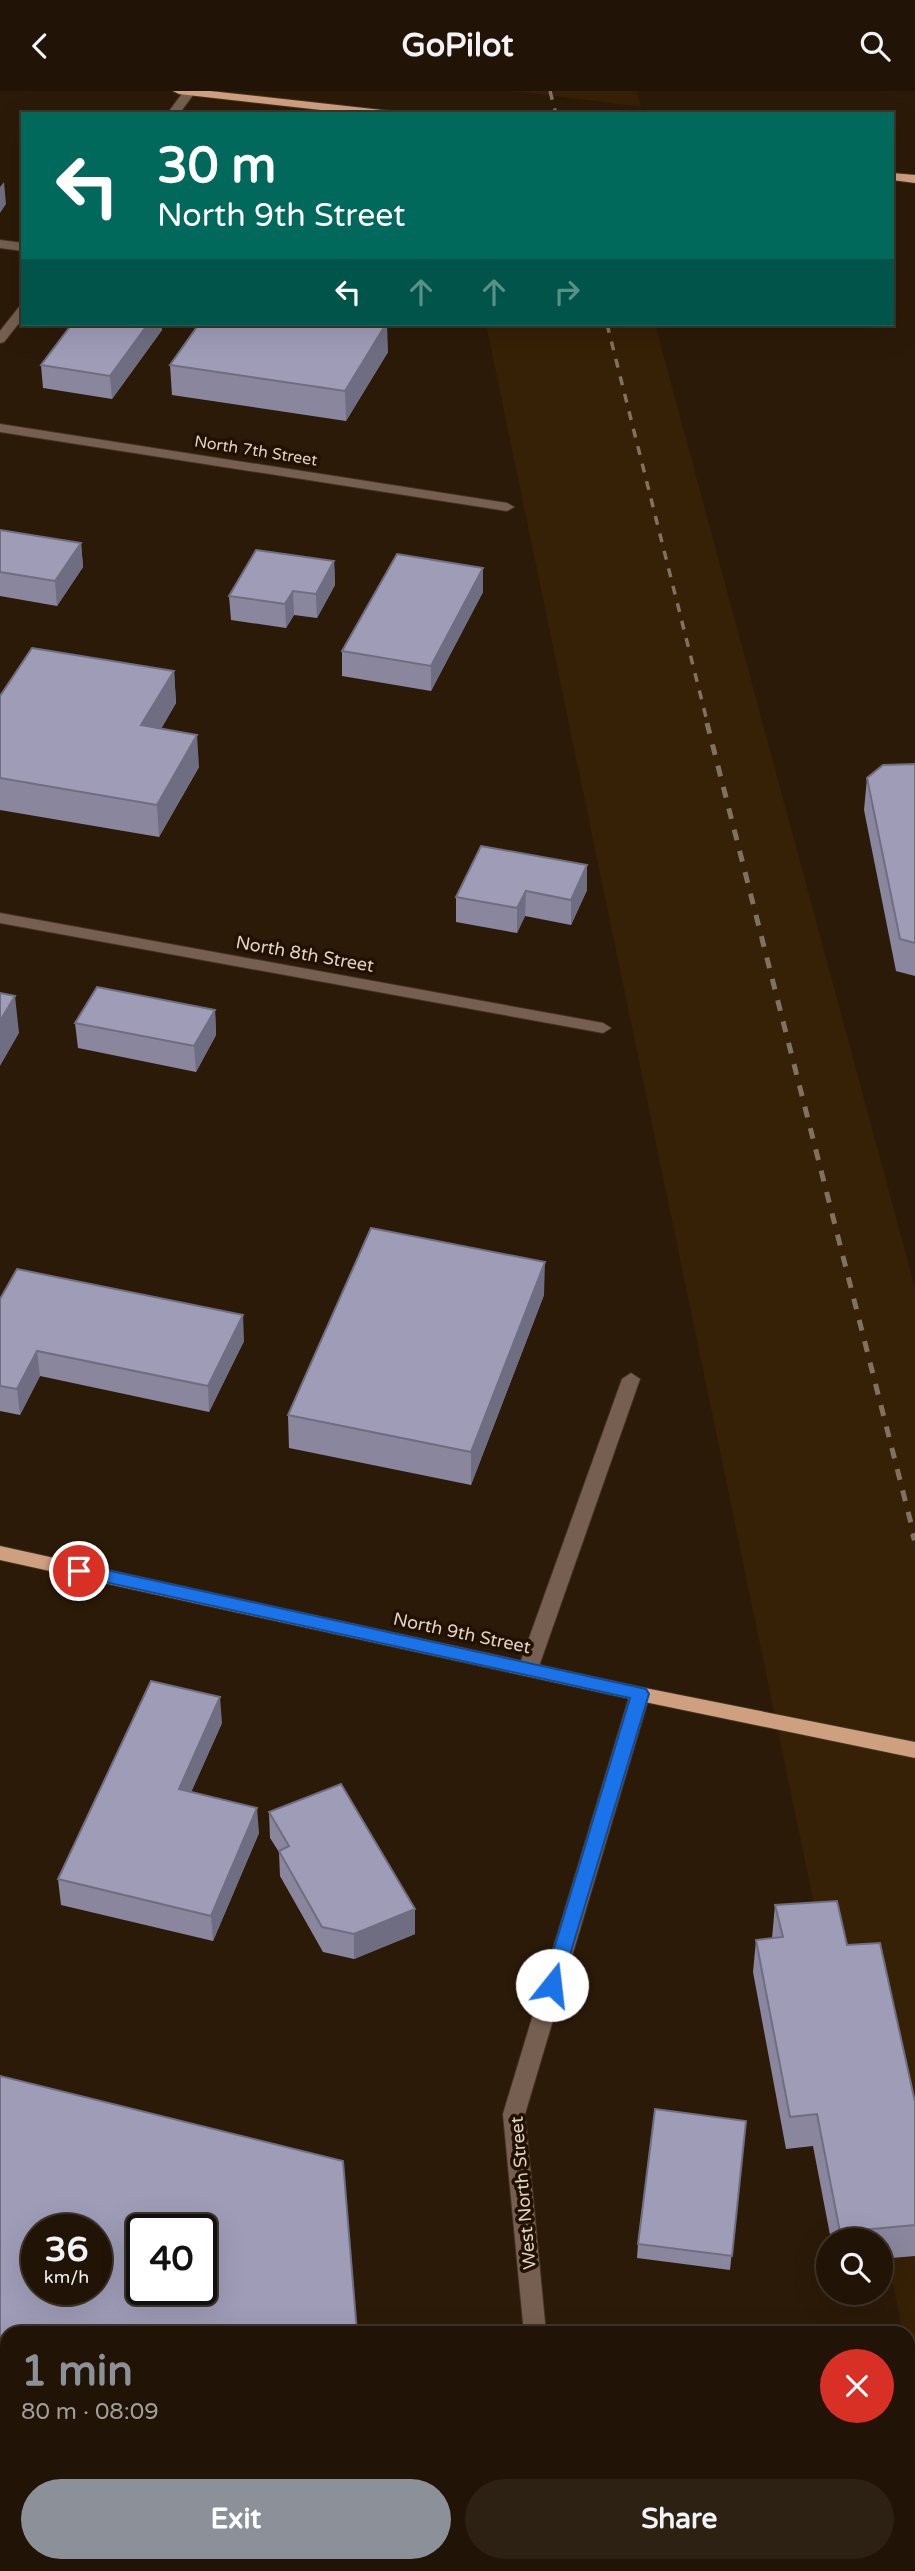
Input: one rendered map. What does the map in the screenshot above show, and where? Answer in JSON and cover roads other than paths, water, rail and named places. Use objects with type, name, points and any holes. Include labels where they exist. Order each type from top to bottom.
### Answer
[{"type":"main road","points":[[186,91],[373,112]]},
{"type":"main road","points":[[894,176],[915,179]]},
{"type":"main road","name":"North 9th Street","points":[[0,1553],[640,1694],[915,1750]]},
{"type":"street","points":[[174,112],[186,91]]},
{"type":"street","points":[[0,244],[21,247]]},
{"type":"street","points":[[0,339],[21,313]]},
{"type":"street","name":"North 7th Street","points":[[0,428],[508,506]]},
{"type":"street","name":"North 8th Street","points":[[0,918],[603,1028]]},
{"type":"street","points":[[528,1669],[631,1379]]},
{"type":"street","name":"West North Street","points":[[534,2326],[514,2114],[640,1694]]},
{"type":"railway","points":[[550,91],[555,112]]},
{"type":"railway","points":[[608,326],[708,725]]},
{"type":"railway","points":[[707,723],[914,1535]]},
{"type":"railway","points":[[913,1534],[915,1540]]}]
